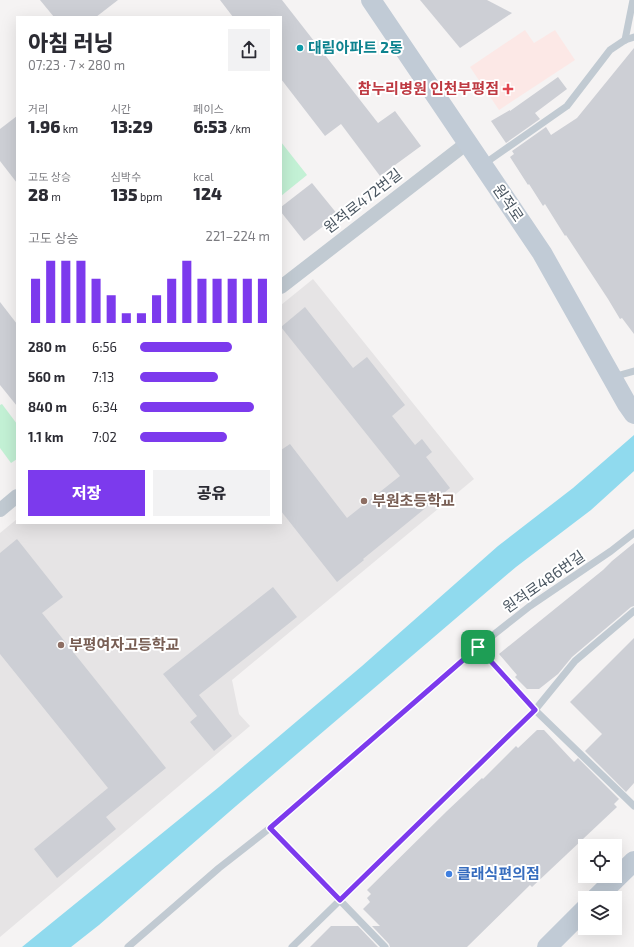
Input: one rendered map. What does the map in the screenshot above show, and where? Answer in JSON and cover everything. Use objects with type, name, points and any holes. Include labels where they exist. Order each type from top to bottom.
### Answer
[{"type":"main road","name":"원적로","points":[[371,0],[542,253],[631,409]]},
{"type":"main road","points":[[603,891],[634,861]]},
{"type":"main road","points":[[546,947],[578,916]]},
{"type":"street","name":"원적로472번길","points":[[282,286],[467,143]]},
{"type":"street","points":[[0,510],[16,497]]},
{"type":"lane","points":[[624,40],[633,0]]},
{"type":"lane","points":[[483,166],[567,106],[610,50],[624,40],[634,38]]},
{"type":"lane","points":[[612,377],[634,371]]},
{"type":"lane","name":"원적로486번길","points":[[128,947],[219,868],[270,828],[478,647],[530,606],[611,551],[634,533]]},
{"type":"lane","points":[[292,947],[535,710],[575,661],[634,610]]},
{"type":"lane","points":[[478,647],[535,710],[634,806]]},
{"type":"lane","points":[[270,828],[385,947]]},
{"type":"shaded area","name":"참누리병원 인천부평점","points":[[525,30],[534,43],[555,30],[575,60],[499,110],[470,67]]},
{"type":"shaded area","name":"부원초등학교","points":[[313,279],[474,479],[232,680],[239,714],[250,726],[0,937],[0,533],[16,520],[16,524],[282,524],[282,304]]},
{"type":"green space","points":[[282,143],[307,175],[282,195]]},
{"type":"green space","points":[[2,404],[16,423],[16,460],[11,463],[0,448],[0,405]]},
{"type":"water","points":[[634,435],[634,471],[591,510],[516,567],[99,925],[71,947],[22,947],[219,787],[362,666],[498,546],[573,488]]},
{"type":"building","points":[[40,0],[118,0],[97,16],[53,16]]},
{"type":"building","name":"대림아파트 2동","points":[[220,0],[282,0],[378,123],[395,111],[421,146],[380,176],[341,124],[325,136],[282,80],[282,16],[232,16]]},
{"type":"building","points":[[420,0],[487,0],[512,13],[460,48]]},
{"type":"building","points":[[634,48],[634,334],[622,318],[620,319],[545,204],[543,206],[510,157],[514,154],[512,151],[546,127],[551,135],[577,118]]},
{"type":"building","points":[[558,77],[567,89],[535,113],[540,119],[506,143],[491,121],[510,111]]},
{"type":"building","points":[[16,117],[16,182],[0,161],[0,129]]},
{"type":"building","points":[[312,183],[338,215],[304,241],[282,213],[282,206]]},
{"type":"building","points":[[0,302],[16,323],[16,405],[0,385]]},
{"type":"building","points":[[305,307],[353,368],[367,357],[405,405],[392,416],[415,445],[422,439],[432,452],[426,457],[450,488],[337,582],[282,512],[282,449],[290,444],[347,518],[400,476],[282,328],[282,326]]},
{"type":"building","points":[[17,539],[63,597],[42,613],[166,768],[106,817],[116,829],[57,878],[34,849],[108,788],[0,654],[0,553]]},
{"type":"building","points":[[634,543],[634,606],[572,657],[558,674],[539,689],[527,689],[515,677],[517,675],[499,654]]},
{"type":"building","points":[[273,587],[297,617],[199,695],[232,736],[214,751],[190,722],[197,716],[163,674]]},
{"type":"building","points":[[634,638],[634,783],[626,792],[585,751],[602,734],[570,702]]},
{"type":"building","points":[[537,730],[544,730],[574,762],[578,758],[619,799],[614,804],[617,807],[583,839],[578,839],[578,844],[532,887],[530,885],[467,947],[390,947],[372,926],[380,926],[363,909],[370,902],[367,898],[371,894],[367,890],[447,811],[482,778],[483,779],[516,746],[518,748]]},
{"type":"building","points":[[331,926],[358,926],[378,947],[310,947]]},
{"type":"place","name":"대림아파트 2동","points":[[300,48]]},
{"type":"place","name":"참누리병원 인천부평점","points":[[508,89]]},
{"type":"place","name":"부원초등학교","points":[[364,501]]},
{"type":"place","name":"부평여자고등학교","points":[[61,645]]},
{"type":"place","name":"클래식편의점","points":[[449,874]]},
{"type":"route","points":[[478,647],[535,710],[340,900],[270,828],[478,647]]}]
